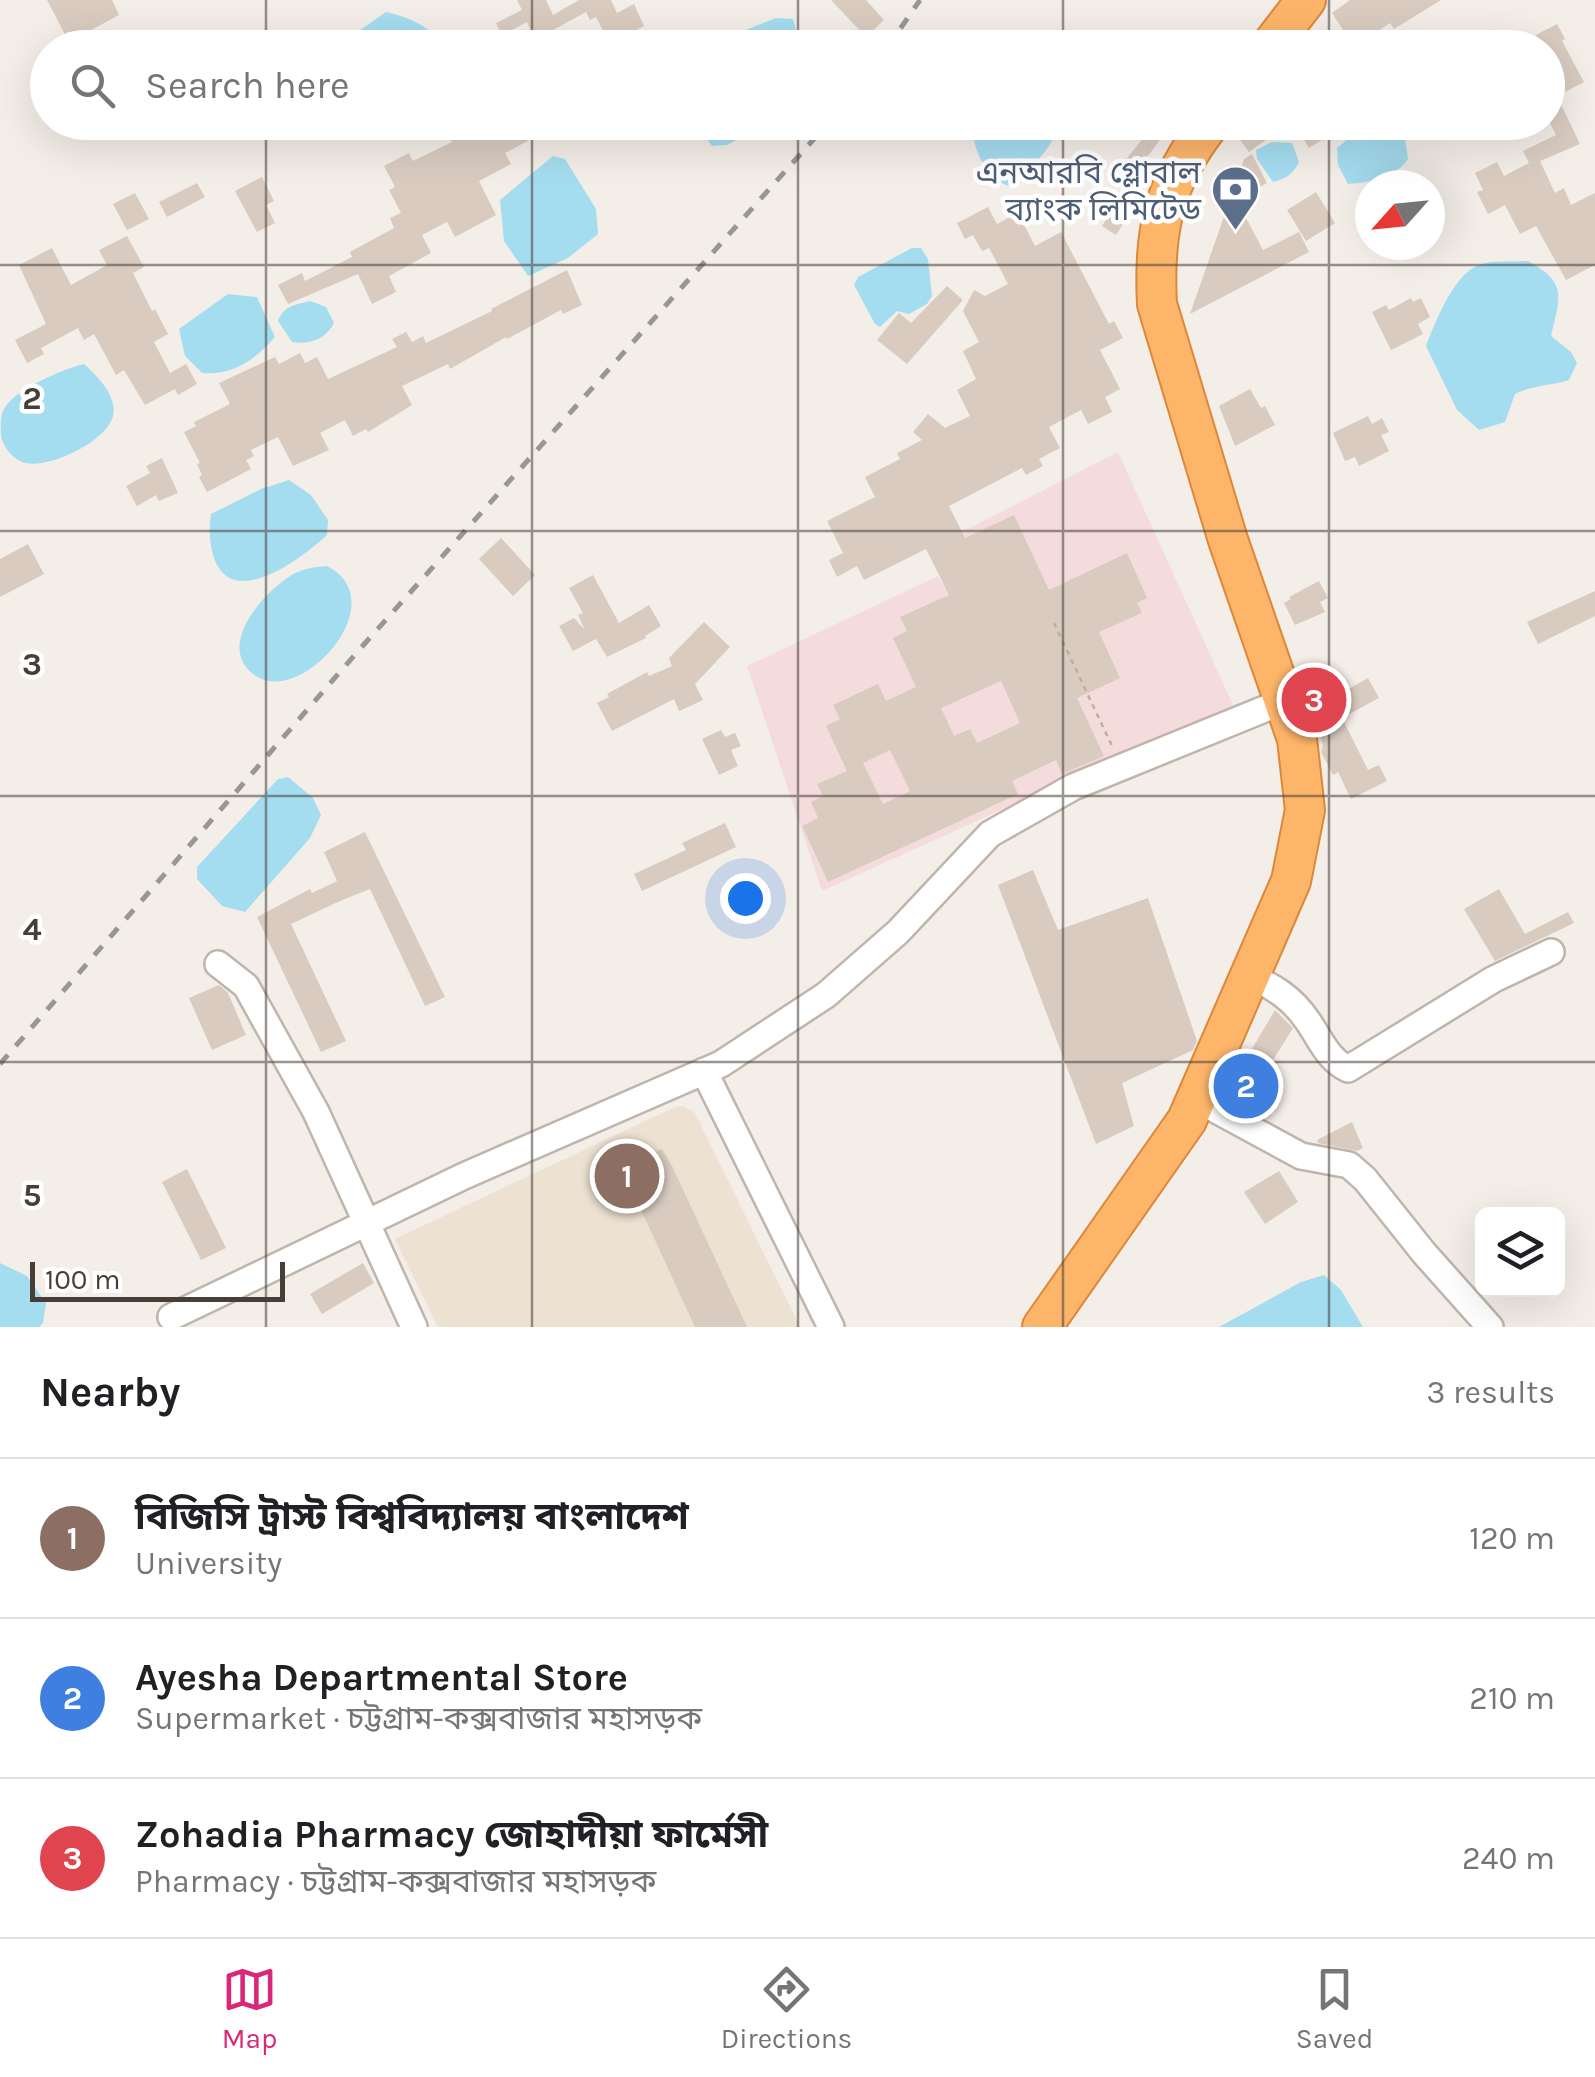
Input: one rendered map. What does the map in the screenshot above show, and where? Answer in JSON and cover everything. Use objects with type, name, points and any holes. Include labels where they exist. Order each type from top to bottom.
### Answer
[{"type":"highway","points":[[1284,30],[1306,0]]},
{"type":"highway","points":[[1042,1327],[1187,1120],[1290,881],[1306,810],[1297,739],[1228,540],[1157,304],[1155,271],[1164,200],[1200,140]]},
{"type":"street","points":[[172,1316],[365,1222],[720,1064],[826,995],[898,932],[990,834],[1073,788],[1284,701]]},
{"type":"street","points":[[1250,976],[1276,988],[1305,1016],[1334,1062],[1348,1069],[1494,979],[1551,952]]},
{"type":"street","points":[[218,964],[246,986],[316,1112],[414,1327]]},
{"type":"street","points":[[704,1071],[831,1327]]},
{"type":"street","points":[[1196,1099],[1301,1156],[1348,1166],[1364,1179],[1490,1327]]},
{"type":"path","points":[[1054,624],[1121,768]]},
{"type":"shaded area","points":[[1118,452],[1233,705],[822,891],[747,666],[938,576],[944,587],[962,579],[944,541]]},
{"type":"shaded area","points":[[683,1106],[695,1113],[800,1327],[438,1327],[395,1239]]},
{"type":"water","points":[[386,12],[427,30],[360,30]]},
{"type":"water","points":[[776,18],[793,19],[796,30],[746,30]]},
{"type":"water","points":[[708,140],[736,140],[727,145],[712,146]]},
{"type":"water","points":[[975,140],[1052,140],[1009,186],[989,172]]},
{"type":"water","points":[[1347,140],[1405,140],[1408,159],[1396,170],[1355,170],[1355,183],[1348,184],[1338,165],[1337,148]]},
{"type":"water","points":[[1272,142],[1292,143],[1299,162],[1289,175],[1273,182],[1257,159],[1256,150]]},
{"type":"water","points":[[553,156],[565,159],[596,209],[598,234],[568,258],[528,276],[504,241],[500,200]]},
{"type":"water","points":[[912,248],[921,248],[928,259],[932,296],[927,304],[909,314],[897,311],[880,327],[854,285],[858,277]]},
{"type":"water","points":[[1528,261],[1555,284],[1558,300],[1551,336],[1571,352],[1577,363],[1569,380],[1515,394],[1505,422],[1479,430],[1457,410],[1426,346],[1446,300],[1470,270],[1490,262]]},
{"type":"water","points":[[228,294],[257,297],[275,337],[242,365],[223,372],[202,373],[185,356],[179,329]]},
{"type":"water","points":[[311,301],[326,307],[334,323],[317,340],[292,342],[278,321],[280,316],[291,306]]},
{"type":"water","points":[[84,364],[112,401],[113,416],[108,426],[88,444],[60,458],[33,464],[16,458],[2,440],[4,409],[29,387]]},
{"type":"water","points":[[289,480],[311,495],[328,520],[327,535],[267,576],[245,581],[225,575],[211,546],[211,514]]},
{"type":"water","points":[[327,566],[346,582],[351,602],[347,624],[335,646],[296,677],[275,682],[256,676],[244,664],[240,651],[241,637],[256,608],[290,576]]},
{"type":"water","points":[[288,777],[313,798],[321,815],[310,838],[245,912],[222,906],[197,879],[197,867],[278,779]]},
{"type":"water","points":[[0,1263],[27,1276],[46,1303],[39,1327],[0,1327]]},
{"type":"water","points":[[1324,1275],[1341,1290],[1363,1327],[1219,1327],[1301,1282]]},
{"type":"building","points":[[47,0],[112,0],[119,15],[91,30],[63,30]]},
{"type":"building","points":[[517,0],[546,0],[553,15],[579,0],[611,0],[617,13],[634,4],[644,26],[636,30],[603,30],[596,17],[590,20],[586,12],[553,30],[531,30],[527,22],[512,30],[500,30],[496,23],[522,10]]},
{"type":"building","points":[[831,0],[866,0],[884,20],[873,30],[859,30]]},
{"type":"building","points":[[1350,0],[1441,0],[1394,29],[1390,23],[1380,30],[1343,30],[1332,13]]},
{"type":"building","points":[[1565,47],[1584,82],[1565,92]]},
{"type":"building","points":[[1565,113],[1580,144],[1540,161],[1555,193],[1564,188],[1571,205],[1595,193],[1595,265],[1566,280],[1536,226],[1520,234],[1505,205],[1488,214],[1477,192],[1483,190],[1475,173],[1497,162],[1504,176],[1529,163],[1523,151],[1546,140],[1565,140]]},
{"type":"building","points":[[529,140],[505,153],[511,164],[479,181],[496,215],[455,237],[447,222],[422,235],[431,253],[389,276],[396,292],[372,304],[358,274],[288,304],[278,285],[302,273],[305,281],[352,257],[350,252],[394,228],[390,218],[401,213],[389,190],[395,187],[384,166],[409,153],[413,161],[452,142]]},
{"type":"building","points":[[1142,140],[1160,140],[1131,179],[1119,168]]},
{"type":"building","points":[[1240,140],[1266,140],[1249,152]]},
{"type":"building","points":[[1304,140],[1322,140],[1309,148]]},
{"type":"building","name":"এনআরবি গ্লোবাল ব্যাংক লিমিটেড","points":[[1252,154],[1267,183],[1236,199],[1263,250],[1299,232],[1309,252],[1190,314],[1244,159]]},
{"type":"building","points":[[262,177],[274,201],[266,205],[275,223],[257,232],[235,191]]},
{"type":"building","points":[[197,183],[205,197],[167,217],[159,202]]},
{"type":"building","points":[[1316,192],[1335,223],[1306,241],[1287,210]]},
{"type":"building","points":[[135,193],[149,219],[127,230],[113,204]]},
{"type":"building","points":[[1123,193],[1137,202],[1116,235],[1102,226]]},
{"type":"building","points":[[988,207],[997,224],[1018,213],[1035,246],[1061,232],[1109,324],[1114,321],[1123,338],[1100,350],[1120,389],[1105,397],[1112,412],[1088,424],[1081,410],[1049,427],[1060,448],[1039,459],[1043,466],[1026,475],[1022,468],[949,506],[965,538],[1014,515],[1049,590],[1127,553],[1147,598],[1137,603],[1142,613],[1099,632],[1120,678],[1077,698],[1104,756],[1062,774],[1056,760],[1012,781],[1018,794],[828,882],[802,826],[818,818],[811,802],[823,796],[817,784],[847,771],[826,726],[840,719],[833,705],[878,684],[886,701],[916,687],[893,638],[907,631],[900,617],[949,595],[926,549],[864,580],[857,566],[837,577],[829,560],[843,553],[827,521],[875,497],[865,477],[900,459],[897,453],[922,440],[913,432],[928,414],[945,428],[970,416],[957,390],[976,379],[963,351],[979,342],[963,311],[974,290],[985,296],[1008,284],[989,248],[982,251],[973,235],[965,239],[957,223]],"holes":[[[1001,681],[1020,723],[977,743],[970,729],[954,736],[941,708]],[[890,750],[910,791],[883,804],[863,763]]]},
{"type":"building","points":[[127,236],[144,267],[133,273],[168,334],[154,342],[170,373],[186,364],[197,384],[178,395],[175,389],[145,405],[124,370],[116,375],[94,334],[84,340],[78,328],[41,348],[44,354],[27,363],[15,340],[46,324],[19,265],[52,248],[71,285],[107,265],[99,250]]},
{"type":"building","points":[[567,270],[582,305],[563,314],[561,310],[450,369],[448,364],[402,386],[412,405],[368,432],[366,429],[353,436],[345,420],[320,433],[329,450],[293,466],[278,437],[251,450],[254,456],[246,460],[251,469],[207,492],[199,477],[200,463],[184,432],[196,426],[194,422],[230,404],[219,383],[275,357],[279,364],[300,353],[305,363],[317,357],[328,379],[397,347],[392,339],[406,332],[412,342],[423,336],[426,343]]},
{"type":"building","points":[[947,286],[963,300],[907,364],[877,340],[899,313],[911,323]]},
{"type":"building","points":[[1411,298],[1413,302],[1421,298],[1430,317],[1418,324],[1423,334],[1391,350],[1372,312],[1386,305],[1389,310]]},
{"type":"building","points":[[1250,389],[1275,425],[1235,446],[1219,406]]},
{"type":"building","points":[[1368,416],[1372,424],[1382,418],[1389,432],[1381,435],[1389,451],[1359,466],[1355,457],[1345,461],[1333,433]]},
{"type":"building","points":[[162,458],[178,493],[159,501],[156,495],[137,506],[126,486],[150,473],[146,466]]},
{"type":"building","points":[[501,538],[535,575],[513,596],[479,559]]},
{"type":"building","points":[[28,544],[44,574],[0,597],[0,559]]},
{"type":"building","points":[[593,575],[619,623],[649,605],[661,626],[607,657],[596,639],[573,651],[559,626],[574,618],[585,630],[578,615],[583,613],[569,588]]},
{"type":"building","points":[[1319,581],[1328,598],[1320,602],[1325,612],[1295,625],[1284,603]]},
{"type":"building","points":[[1595,591],[1595,616],[1538,644],[1527,622]]},
{"type":"building","points":[[704,622],[730,647],[695,684],[703,700],[679,711],[674,699],[612,731],[597,703],[647,672],[649,676],[672,666],[669,658]]},
{"type":"building","points":[[1331,673],[1341,693],[1368,678],[1379,698],[1342,718],[1368,770],[1379,765],[1387,781],[1351,799],[1338,772],[1333,775],[1321,752],[1323,745],[1307,699],[1316,694],[1311,684]]},
{"type":"building","points":[[721,730],[725,737],[735,733],[741,746],[731,750],[738,766],[719,775],[702,739]]},
{"type":"building","points":[[725,823],[736,847],[642,891],[634,874],[686,850],[682,843]]},
{"type":"building","points":[[365,832],[445,997],[425,1006],[370,889],[340,901],[291,924],[346,1041],[321,1052],[257,917],[310,889],[312,893],[337,881],[324,852]]},
{"type":"building","points":[[1033,870],[1058,930],[1148,898],[1197,1041],[1193,1050],[1122,1083],[1134,1126],[1096,1144],[998,885]]},
{"type":"building","points":[[1499,889],[1525,934],[1568,912],[1574,923],[1495,961],[1464,909]]},
{"type":"building","points":[[219,985],[228,993],[246,1035],[212,1050],[189,998]]},
{"type":"building","points":[[1275,1010],[1293,1028],[1248,1109],[1224,1096]]},
{"type":"building","points":[[1352,1122],[1363,1148],[1357,1151],[1318,1143],[1317,1140]]},
{"type":"building","points":[[662,1149],[747,1327],[695,1327],[630,1186],[634,1184],[626,1166]]},
{"type":"building","points":[[187,1169],[226,1248],[201,1260],[162,1182]]},
{"type":"building","points":[[1279,1171],[1298,1202],[1265,1224],[1244,1192]]},
{"type":"building","points":[[363,1263],[374,1283],[322,1314],[310,1294]]},
{"type":"railway","points":[[899,30],[920,0]]},
{"type":"railway","points":[[0,1064],[359,650],[813,140]]},
{"type":"place","name":"এনআরবি গ্লোবাল ব্যাংক লিমিটেড","points":[[1236,232]]},
{"type":"place","name":"Zohadia Pharmacy জোহাদীয়া ফার্মেসী","points":[[1314,700]]},
{"type":"place","name":"Ayesha Departmental Store","points":[[1246,1086]]},
{"type":"place","name":"বিজিসি ট্রাস্ট বিশ্ববিদ্যালয় বাংলাদেশ","points":[[627,1176]]}]
